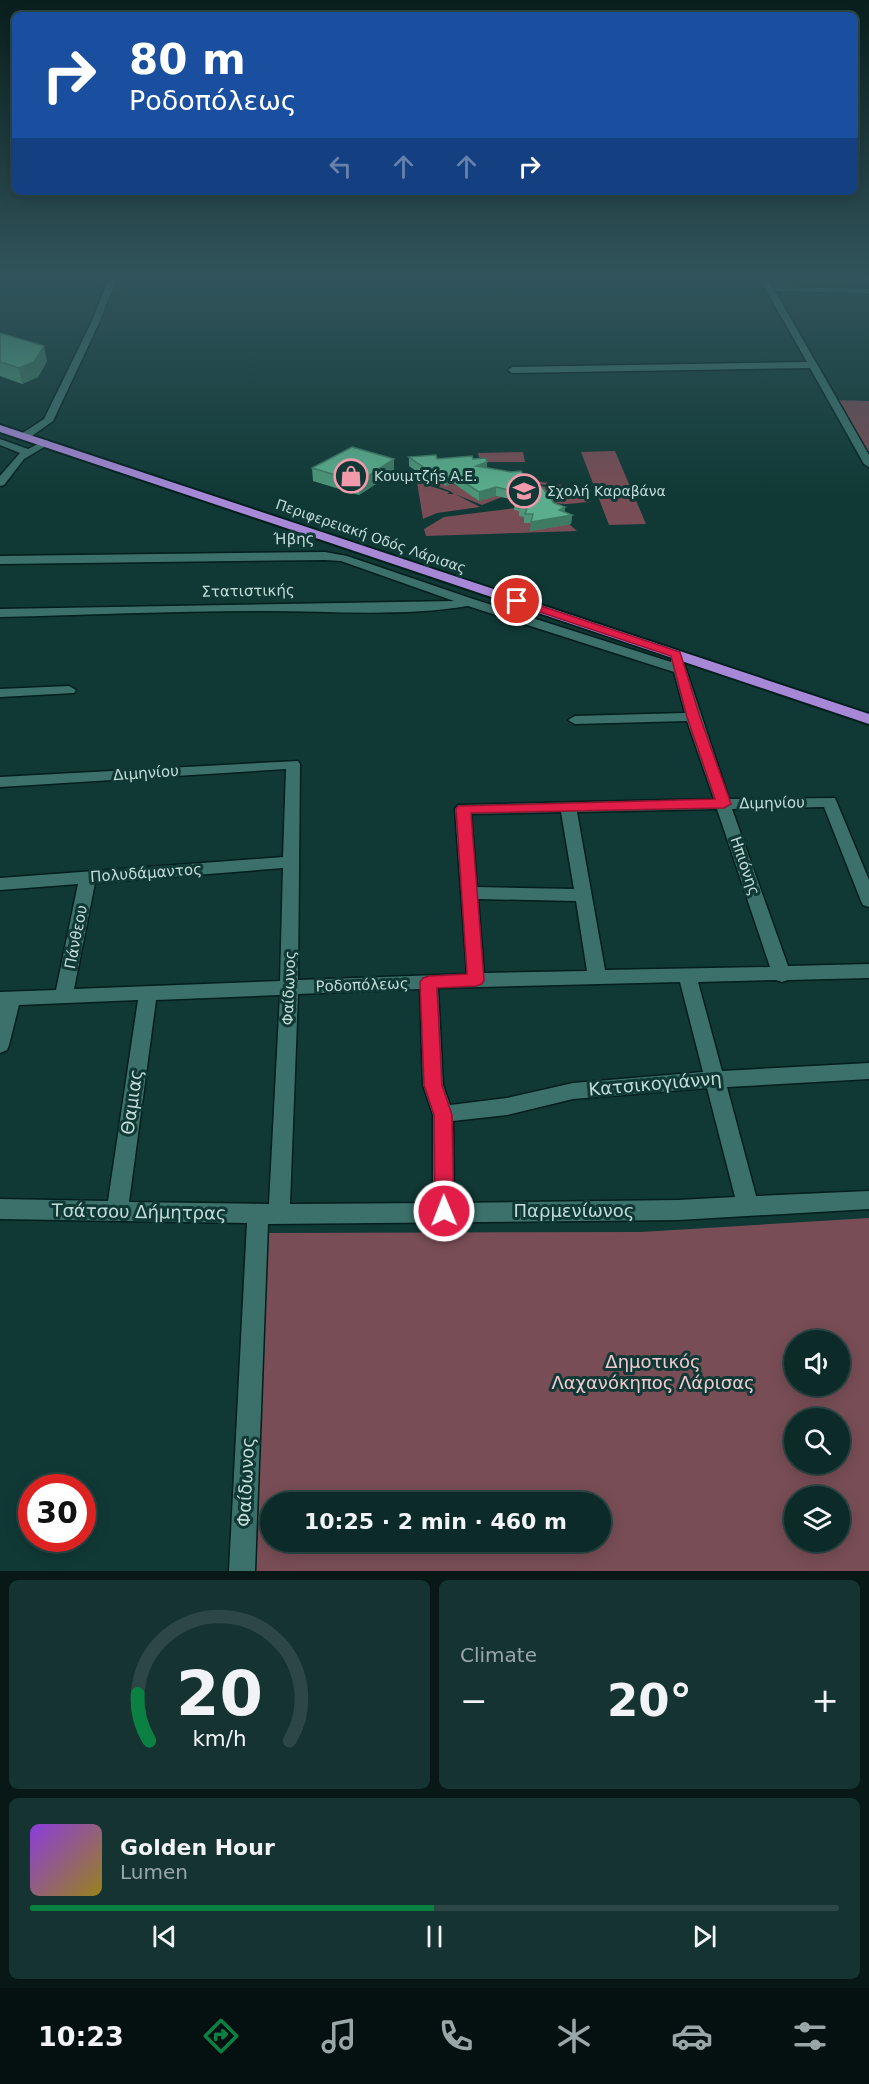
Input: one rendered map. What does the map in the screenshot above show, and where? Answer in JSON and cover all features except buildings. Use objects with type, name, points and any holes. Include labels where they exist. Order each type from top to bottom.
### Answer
[{"type":"highway","name":"Περιφερειακή Οδός Λάρισας","points":[[0,428],[494,593],[677,661],[869,719]]},
{"type":"street","points":[[25,436],[40,429],[48,421],[82,349]]},
{"type":"street","points":[[804,349],[869,464]]},
{"type":"street","points":[[512,370],[813,365]]},
{"type":"street","points":[[0,442],[28,452]]},
{"type":"street","points":[[0,483],[14,463],[28,452],[46,443]]},
{"type":"street","name":"Ήβης","points":[[0,560],[325,555],[343,558],[470,602],[677,661]]},
{"type":"street","name":"Στατιστικής","points":[[0,613],[254,607],[445,606],[470,602],[494,593]]},
{"type":"street","name":"Ηπιόνης","points":[[677,661],[693,717],[782,975]]},
{"type":"street","points":[[0,693],[69,690]]},
{"type":"street","points":[[574,720],[693,717]]},
{"type":"street","name":"Διμηνίου","points":[[0,782],[293,764]]},
{"type":"street","name":"Φαίδωνος","points":[[242,1571],[268,1213],[289,988],[293,764]]},
{"type":"street","name":"Διμηνίου","points":[[470,893],[463,809],[830,802],[861,860]]},
{"type":"street","points":[[568,807],[597,978]]},
{"type":"street","points":[[861,860],[869,901]]},
{"type":"street","name":"Πολυδάμαντος","points":[[0,884],[293,862]]},
{"type":"street","name":"Πάνθεου","points":[[64,996],[88,877]]},
{"type":"street","points":[[476,980],[470,893],[582,895]]},
{"type":"street","name":"Ροδοπόλεως","points":[[6,999],[476,980],[782,975],[869,971]]},
{"type":"street","points":[[688,977],[748,1206]]},
{"type":"street","points":[[429,982],[433,1085],[443,1115],[444,1211]]},
{"type":"street","name":"Θαμιας","points":[[117,1211],[148,993]]},
{"type":"street","points":[[0,1045],[6,999]]},
{"type":"street","name":"Κατσικογιάννη","points":[[443,1115],[455,1111],[497,1108],[571,1091],[715,1078],[788,1077],[869,1071]]},
{"type":"street","name":"Παρμενίωνος","points":[[268,1213],[678,1210],[869,1200]]},
{"type":"street","name":"Τσάτσου Δήμητρας","points":[[0,1209],[268,1213]]},
{"type":"green space","points":[[832,400],[869,401],[869,451],[862,451]]},
{"type":"green space","points":[[615,451],[646,524],[609,525],[581,452]]},
{"type":"green space","points":[[523,452],[525,462],[480,462],[478,453]]},
{"type":"green space","points":[[426,478],[433,483],[452,483],[479,501],[496,496],[502,497],[482,505],[455,494],[480,507],[437,513],[423,519],[417,482],[449,492],[448,494],[454,494],[420,480]]},
{"type":"green space","points":[[536,481],[588,489],[591,502],[560,504],[549,499],[538,486],[585,491],[539,484]]},
{"type":"green space","points":[[515,508],[540,529],[568,523],[577,531],[426,536],[424,529],[444,517]]},
{"type":"green space","name":"Δημοτικός Λαχανόκηπος Λάρισας","points":[[869,1218],[869,1571],[249,1571],[267,1233],[641,1232]]},
{"type":"place","name":"Κουιμτζήs Α.Ε.","points":[[351,476]]},
{"type":"place","name":"Σχολή Καραβάνα","points":[[524,491]]},
{"type":"route","points":[[444,1211],[443,1115],[433,1085],[429,982],[476,980],[463,809],[724,804],[693,717],[676,654],[517,601]]}]
